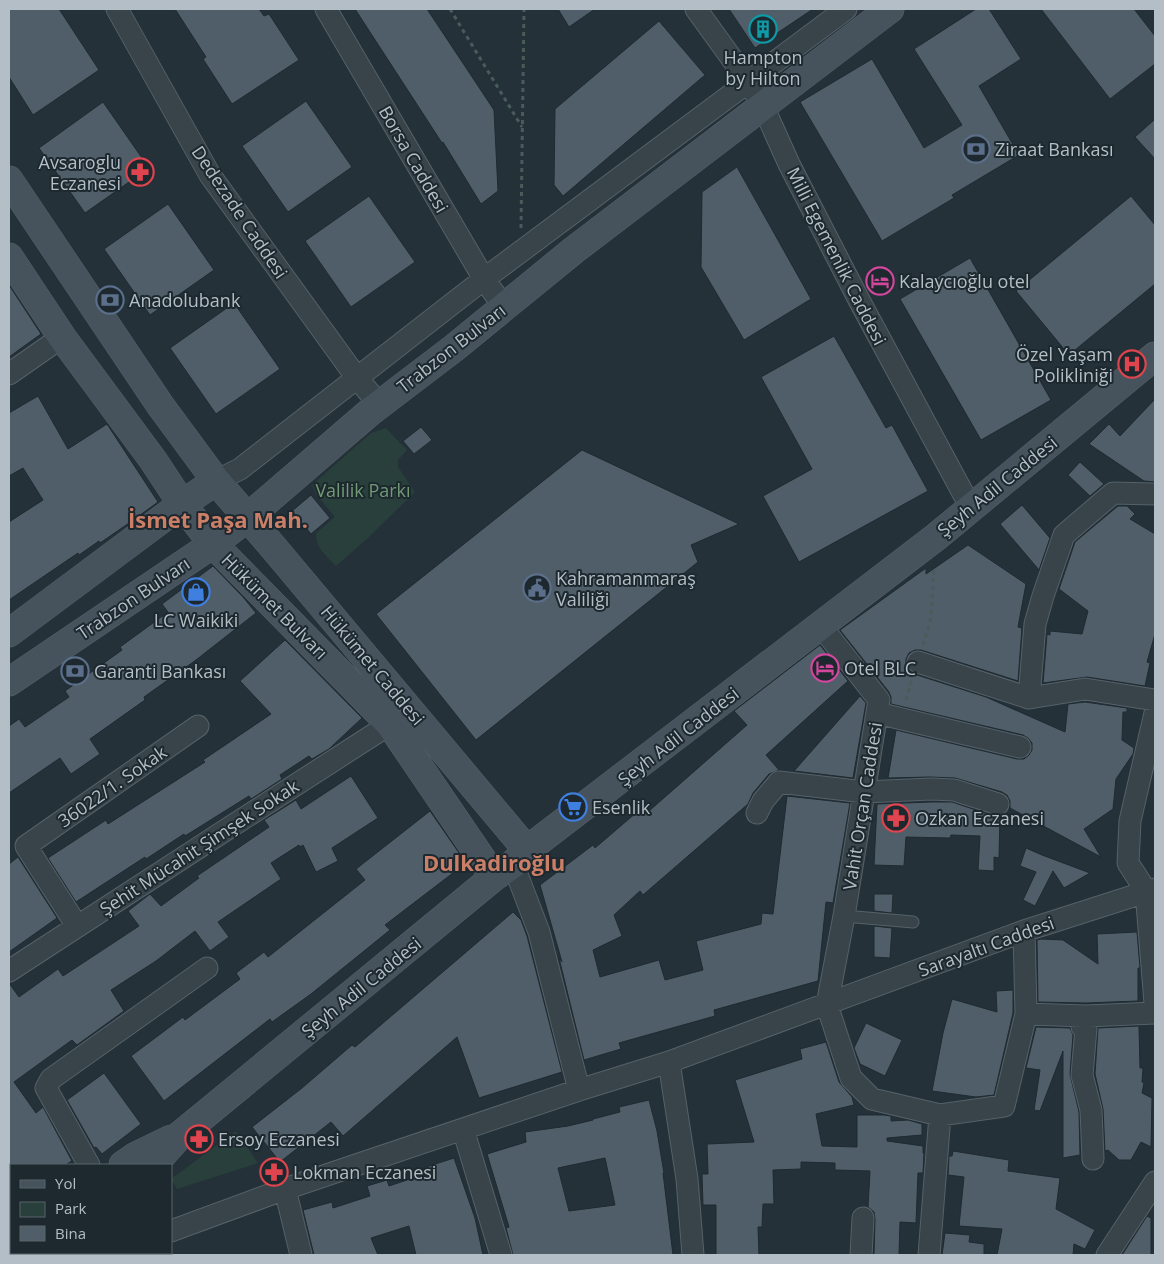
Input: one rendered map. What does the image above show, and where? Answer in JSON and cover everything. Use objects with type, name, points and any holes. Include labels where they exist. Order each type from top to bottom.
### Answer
[{"type":"main road","name":"Trabzon Bulvarı","points":[[9,682],[213,544],[247,518],[380,404],[454,348],[574,250],[890,9]]},
{"type":"main road","points":[[9,180],[160,405],[216,481]]},
{"type":"main road","name":"Hükümet Bulvarı","points":[[9,257],[62,337],[213,544],[390,724],[512,864]]},
{"type":"main road","name":"Şeyh Adil Caddesi","points":[[155,1164],[179,1136],[512,864],[936,537],[1155,358]]},
{"type":"main road","name":"Trabzon Bulvarı","points":[[9,633],[182,504],[216,481]]},
{"type":"main road","name":"Hükümet Caddesi","points":[[216,481],[280,554],[512,864]]},
{"type":"main road","name":"Şeyh Adil Caddesi","points":[[124,1164],[136,1156],[179,1136]]},
{"type":"street","name":"Borsa Caddesi","points":[[326,9],[484,279],[504,307]]},
{"type":"street","name":"Milli Egemenlik Caddesi","points":[[696,9],[744,75],[763,106],[789,164],[859,300],[972,508]]},
{"type":"street","name":"Trabzon Bulvarı","points":[[216,481],[240,468],[520,252],[744,75],[846,9]]},
{"type":"street","name":"Dedezade Caddesi","points":[[122,11],[210,175],[357,378],[380,404]]},
{"type":"street","points":[[9,374],[62,337]]},
{"type":"street","points":[[1029,698],[1035,624],[1064,536],[1114,493],[1155,494]]},
{"type":"street","name":"Vahit Orçan Caddesi","points":[[821,626],[879,700],[844,916],[827,1005]]},
{"type":"street","points":[[918,662],[1029,698],[1085,689],[1155,700]]},
{"type":"street","points":[[877,713],[1020,746]]},
{"type":"street","points":[[1155,713],[1130,821],[1128,863],[1150,890],[1155,1003]]},
{"type":"street","name":"Şehit Mücahit Şimşek Sokak","points":[[9,971],[390,724]]},
{"type":"street","name":"36022/1. Sokak","points":[[77,926],[26,846],[198,726]]},
{"type":"street","points":[[757,813],[763,801],[779,782],[864,792],[931,788],[954,790],[998,804]]},
{"type":"street","points":[[512,864],[539,932],[579,1090]]},
{"type":"street","name":"Sarayaltı Caddesi","points":[[172,1231],[285,1189],[579,1090],[669,1062],[1024,931],[1150,890]]},
{"type":"street","points":[[827,1005],[852,1078],[872,1099],[940,1115],[1004,1106],[1026,1014],[1024,931]]},
{"type":"street","points":[[88,1164],[46,1088],[50,1079],[207,968]]},
{"type":"street","points":[[1026,1014],[1086,1016],[1155,1013]]},
{"type":"street","points":[[1086,1016],[1082,1018],[1082,1027],[1086,1028],[1082,1075],[1092,1110],[1093,1159]]},
{"type":"street","points":[[669,1062],[687,1179],[694,1255]]},
{"type":"street","points":[[929,1255],[940,1115]]},
{"type":"street","points":[[463,1129],[500,1255]]},
{"type":"street","points":[[1107,1255],[1155,1182]]},
{"type":"street","points":[[285,1189],[301,1255]]},
{"type":"street","points":[[861,1255],[863,1218]]},
{"type":"lane","points":[[844,916],[913,922]]},
{"type":"path","points":[[450,9],[522,127]]},
{"type":"path","points":[[520,252],[524,9]]},
{"type":"path","points":[[900,719],[931,618],[936,537]]},
{"type":"green space","name":"Valilik Parkı","points":[[386,428],[407,450],[398,460],[398,467],[415,492],[336,566],[319,547],[316,539],[316,533],[335,517],[316,494],[312,485],[371,433]]},
{"type":"green space","points":[[236,1131],[258,1163],[177,1189],[172,1178]]},
{"type":"building","points":[[9,9],[59,9],[99,70],[33,115],[9,77]]},
{"type":"building","points":[[175,9],[259,9],[264,16],[269,14],[299,60],[232,104],[203,59],[206,57]]},
{"type":"building","points":[[355,9],[427,9],[494,110],[498,191],[481,204],[443,142]]},
{"type":"building","points":[[558,9],[595,9],[569,27]]},
{"type":"building","name":"Hampton by Hilton","points":[[729,9],[813,9],[755,48]]},
{"type":"building","points":[[976,9],[989,9],[1021,59],[979,86],[1019,155],[952,195],[954,198],[882,241],[800,102],[872,59],[924,148],[962,125],[914,49]]},
{"type":"building","points":[[1041,9],[1134,9],[1155,36],[1155,64],[1110,99]]},
{"type":"building","points":[[659,21],[705,75],[563,196],[554,185],[555,109]]},
{"type":"building","points":[[306,101],[352,167],[288,212],[242,146]]},
{"type":"building","points":[[103,102],[149,168],[85,213],[39,148]]},
{"type":"building","points":[[1155,119],[1155,159],[1135,137]]},
{"type":"building","points":[[737,167],[811,299],[744,340],[701,267],[702,192]]},
{"type":"building","points":[[369,196],[415,262],[351,307],[305,241]]},
{"type":"building","points":[[1131,196],[1155,225],[1155,284],[1069,355],[1016,291]]},
{"type":"building","points":[[168,204],[214,270],[150,315],[104,249]]},
{"type":"building","points":[[970,258],[1051,400],[981,440],[900,299]]},
{"type":"building","points":[[9,285],[41,334],[9,357]]},
{"type":"building","points":[[234,303],[280,369],[216,414],[170,348]]},
{"type":"building","points":[[834,336],[886,428],[892,425],[928,491],[799,562],[763,496],[812,469],[761,377]]},
{"type":"building","points":[[38,396],[68,449],[107,424],[158,502],[100,543],[99,541],[79,555],[78,553],[9,600],[9,522],[43,500],[23,468],[9,476],[9,413]]},
{"type":"building","points":[[1155,399],[1155,482],[1144,481],[1089,444],[1109,424],[1120,436]]},
{"type":"building","points":[[421,427],[432,440],[414,454],[403,441]]},
{"type":"building","name":"Kahramanmaraş Valiliği","points":[[582,450],[739,524],[691,545],[698,562],[476,740],[376,614]]},
{"type":"building","points":[[1080,462],[1104,484],[1090,496],[1068,475]]},
{"type":"building","points":[[311,495],[330,518],[311,534],[292,511]]},
{"type":"building","points":[[1022,505],[1050,538],[1039,570],[1000,524]]},
{"type":"building","points":[[1118,506],[1127,506],[1135,514],[1130,519],[1155,534],[1155,634],[1147,662],[1150,663],[1145,686],[1087,677],[1043,683],[1047,634],[1050,635],[1050,631],[1082,634],[1088,611],[1059,589],[1075,542]]},
{"type":"building","points":[[968,545],[1026,584],[1018,627],[1022,628],[1018,681],[921,650],[909,653],[906,665],[909,671],[914,674],[986,697],[1065,732],[1068,704],[1085,702],[1127,708],[1127,712],[1123,712],[1122,740],[1134,748],[1133,754],[1116,779],[1113,809],[1084,829],[1101,857],[1010,808],[1010,801],[1007,795],[1002,792],[955,778],[888,778],[896,730],[1017,759],[1024,759],[1032,750],[1032,743],[1023,735],[891,704],[889,692],[840,630],[926,568],[926,574]]},
{"type":"building","points":[[213,566],[256,613],[196,660],[144,697],[145,700],[90,739],[100,754],[71,774],[60,758],[9,793],[9,726],[19,719],[25,727],[69,697],[65,691],[122,650],[120,647],[168,612],[162,604]]},
{"type":"building","points":[[285,640],[362,718],[329,749],[312,759],[309,756],[280,775],[282,779],[251,799],[249,796],[185,836],[184,834],[76,902],[48,858],[106,820],[108,824],[205,762],[203,760],[271,714],[240,681]]},
{"type":"building","points":[[820,645],[848,681],[766,755],[779,770],[769,774],[753,793],[748,804],[643,895],[640,891],[614,915],[622,936],[593,950],[600,977],[659,960],[665,980],[703,970],[696,941],[761,924],[762,913],[773,914],[787,796],[850,803],[833,903],[826,902],[818,981],[714,1010],[715,1016],[619,1043],[621,1049],[584,1060],[559,958],[562,962],[540,885],[593,845],[595,848],[644,806],[649,811],[747,725],[734,711]]},
{"type":"building","points":[[860,696],[866,703],[853,778],[794,771]]},
{"type":"building","points":[[351,776],[378,818],[332,848],[338,861],[316,872],[303,845],[300,847],[299,845],[271,863],[281,879],[218,922],[229,937],[210,951],[195,931],[156,961],[111,990],[124,1011],[77,1045],[72,1040],[14,1082],[36,1113],[43,1107],[72,1161],[67,1164],[9,1165],[9,983],[19,997],[58,969],[63,976],[139,926],[128,911],[150,894],[161,906],[199,878],[197,876],[269,827],[264,820],[296,800],[301,809]]},
{"type":"building","points":[[952,802],[994,816],[1000,816],[999,858],[994,857],[994,871],[978,870],[980,836],[951,835],[950,838],[906,837],[904,866],[874,865],[877,804]]},
{"type":"building","points":[[430,811],[466,863],[385,925],[390,930],[311,994],[272,1022],[270,1019],[164,1101],[131,1056],[183,1017],[185,1020],[240,979],[236,973],[264,952],[268,957],[365,880],[356,869]]},
{"type":"building","points":[[1026,848],[1090,873],[1064,888],[1053,871],[1035,906],[1023,900],[1036,872],[1020,866]]},
{"type":"building","points":[[18,857],[57,918],[9,952],[9,864]]},
{"type":"building","points":[[874,894],[893,894],[892,913],[874,911]]},
{"type":"building","points":[[513,912],[521,920],[527,936],[562,1072],[479,1098],[457,1037],[343,1136],[331,1122],[280,1162],[252,1127],[302,1088],[352,1045],[355,1047]]},
{"type":"building","points":[[874,926],[892,928],[890,958],[874,957]]},
{"type":"building","points":[[1137,932],[1140,968],[1138,968],[1138,1001],[1038,1002],[1037,940],[1063,940],[1098,964],[1097,934]]},
{"type":"building","points":[[1013,990],[1013,1013],[994,1095],[976,1097],[932,1091],[943,1033],[952,999],[997,1012],[996,991]]},
{"type":"building","points":[[866,1023],[902,1040],[885,1076],[860,1064],[854,1048]]},
{"type":"building","points":[[1139,1026],[1140,1068],[1143,1068],[1142,1082],[1144,1083],[1142,1093],[1152,1098],[1151,1147],[1141,1142],[1131,1160],[1119,1160],[1108,1150],[1105,1151],[1103,1109],[1095,1074],[1098,1028]]},
{"type":"building","points":[[1036,1027],[1070,1028],[1073,1035],[1070,1074],[1079,1112],[1080,1155],[1063,1158],[1063,1051],[1040,1111],[1034,1110],[1040,1070],[1026,1068]]},
{"type":"building","points":[[826,1042],[839,1082],[852,1097],[854,1105],[816,1114],[822,1146],[857,1147],[857,1115],[884,1115],[891,1116],[891,1121],[908,1120],[922,1124],[922,1135],[887,1138],[887,1141],[923,1146],[923,1173],[918,1173],[916,1223],[900,1222],[899,1255],[874,1255],[875,1219],[874,1212],[868,1207],[870,1171],[835,1170],[835,1163],[801,1162],[801,1169],[773,1170],[774,1204],[763,1204],[762,1227],[758,1227],[759,1255],[716,1255],[716,1205],[703,1205],[702,1174],[708,1174],[707,1144],[754,1142],[735,1080],[802,1059],[800,1049]]},
{"type":"building","points":[[104,1073],[141,1124],[102,1154],[96,1147],[94,1148],[67,1100]]},
{"type":"building","points":[[649,1100],[657,1131],[664,1173],[673,1255],[513,1255],[506,1228],[509,1227],[487,1154],[526,1142],[525,1132],[568,1126],[593,1120],[620,1112],[619,1107]],"holes":[[[605,1158],[615,1205],[569,1211],[558,1168]]]},
{"type":"building","points":[[953,1151],[1009,1160],[1008,1171],[1060,1178],[1056,1209],[1095,1230],[1085,1249],[1074,1244],[1073,1255],[997,1255],[1002,1229],[959,1226],[964,1177],[948,1175],[949,1156],[952,1156]]},
{"type":"building","points":[[454,1158],[475,1218],[483,1255],[416,1255],[409,1226],[371,1238],[378,1255],[314,1255],[303,1210],[332,1202],[333,1208],[370,1196],[367,1186],[387,1180],[389,1186],[425,1174],[423,1168]]},
{"type":"building","points":[[1147,1216],[1151,1218],[1151,1255],[1122,1255]]},
{"type":"building","points":[[945,1233],[970,1235],[969,1242],[984,1244],[984,1255],[942,1255]]},
{"type":"place","name":"Hampton by Hilton","points":[[763,29]]},
{"type":"place","name":"Ziraat Bankası","points":[[976,149]]},
{"type":"place","name":"Avsaroglu Eczanesi","points":[[140,172]]},
{"type":"place","name":"Kalaycıoğlu otel","points":[[880,281]]},
{"type":"place","name":"Anadolubank","points":[[110,300]]},
{"type":"place","name":"Özel Yaşam Polikliniği","points":[[1132,364]]},
{"type":"place","name":"Kahramanmaraş Valiliği","points":[[537,588]]},
{"type":"place","name":"LC Waikiki","points":[[196,592]]},
{"type":"place","name":"Otel BLC","points":[[825,668]]},
{"type":"place","name":"Garanti Bankası","points":[[75,671]]},
{"type":"place","name":"Esenlik","points":[[573,807]]},
{"type":"place","name":"Ozkan Eczanesi","points":[[896,818]]},
{"type":"place","name":"Ersoy Eczanesi","points":[[199,1139]]},
{"type":"place","name":"Lokman Eczanesi","points":[[274,1172]]},
{"type":"district","name":"İsmet Paşa Mah.","points":[[218,519]]},
{"type":"district","name":"Dulkadiroğlu","points":[[494,862]]}]
